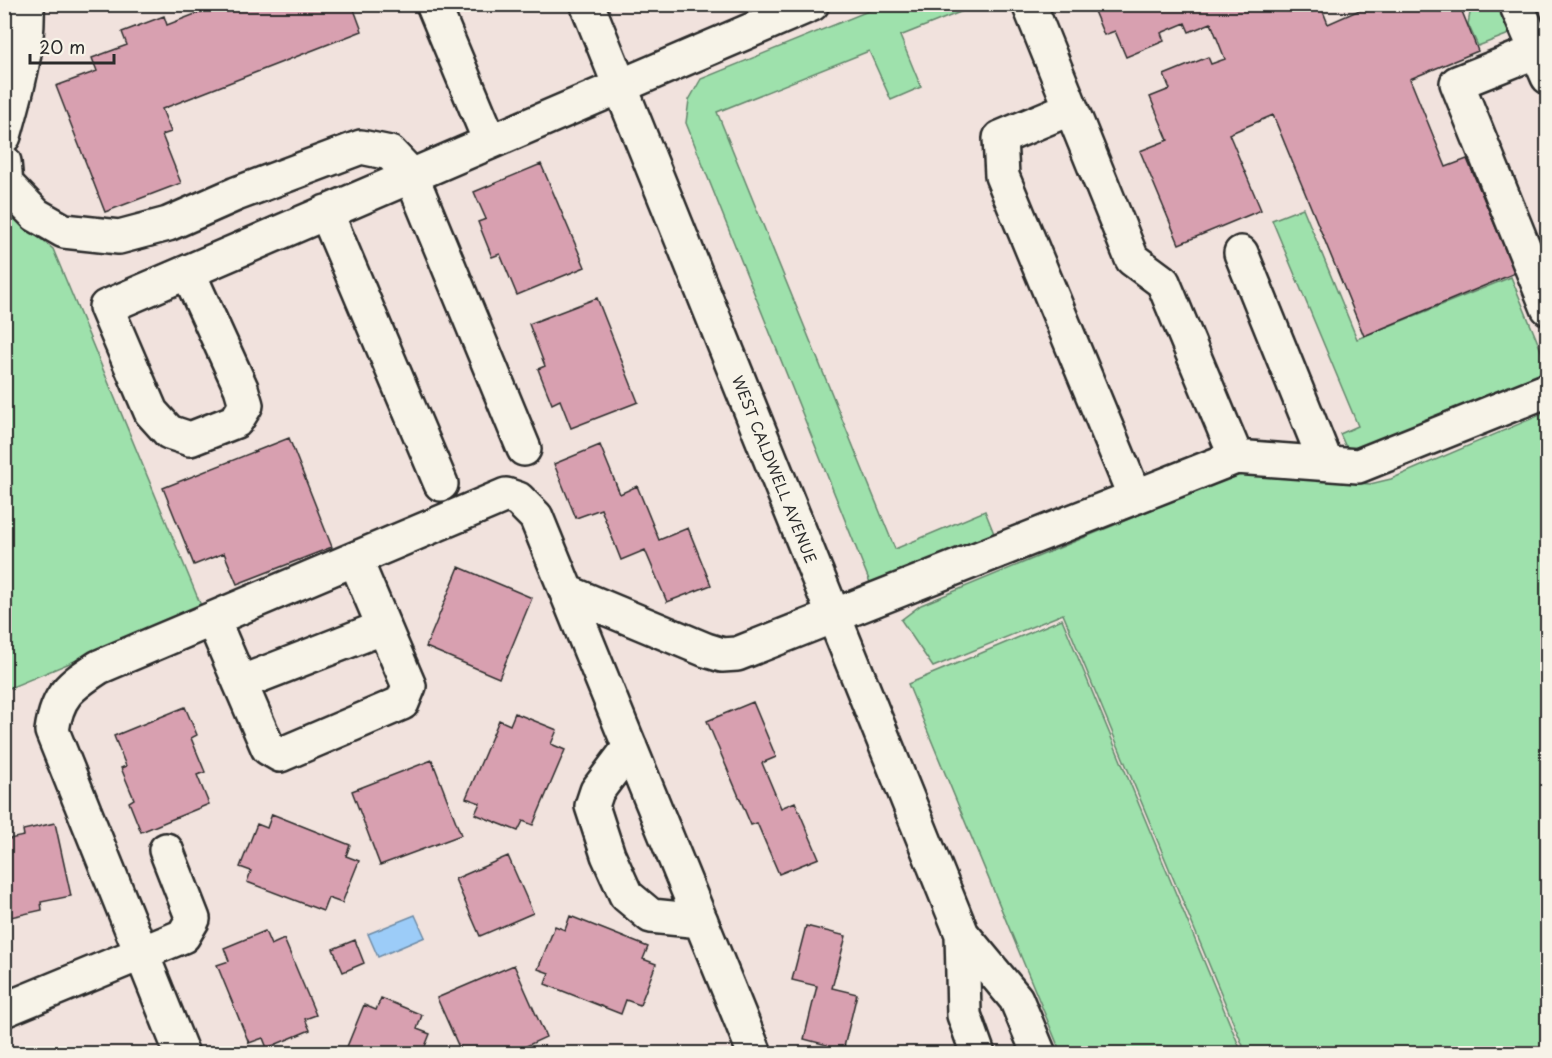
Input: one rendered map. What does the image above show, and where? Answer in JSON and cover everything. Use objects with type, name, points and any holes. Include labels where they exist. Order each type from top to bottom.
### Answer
[{"type":"main road","points":[[4,136],[20,79],[28,29],[27,4]]},
{"type":"main road","points":[[433,4],[490,141]]},
{"type":"main road","name":"WEST CALDWELL AVENUE","points":[[587,4],[962,934],[1016,999],[1039,1053]]},
{"type":"main road","points":[[188,272],[241,388],[246,405],[236,421],[190,439],[169,432],[151,412],[106,307],[812,4]]},
{"type":"main road","points":[[1029,4],[1132,260],[1163,282],[1236,457]]},
{"type":"main road","points":[[1516,4],[1542,64],[1458,84],[1548,308]]},
{"type":"main road","points":[[1071,108],[1000,138],[1002,176],[1135,497]]},
{"type":"main road","points":[[4,162],[6,184],[36,215],[64,231],[118,237],[168,224],[236,194],[361,147],[390,153],[411,176],[524,449]]},
{"type":"main road","points":[[326,212],[441,484]]},
{"type":"main road","points":[[1241,253],[1326,463]]},
{"type":"main road","points":[[567,592],[722,655],[751,651],[1236,457],[1358,466],[1548,390]]},
{"type":"main road","points":[[182,1053],[52,731],[55,709],[71,685],[99,668],[506,495],[519,499],[536,517],[755,1053]]},
{"type":"main road","points":[[213,620],[268,748],[279,755],[402,703],[409,686],[355,559]]},
{"type":"main road","points":[[240,683],[384,627]]},
{"type":"main road","points":[[630,747],[597,791],[592,806],[608,855],[626,895],[651,916],[701,921]]},
{"type":"main road","points":[[4,1011],[183,936],[193,920],[166,850]]},
{"type":"main road","name":"WEST CALDWELL AVENUE","points":[[962,934],[964,1015],[978,1053]]},
{"type":"green space","points":[[883,5],[978,5],[900,36],[921,87],[891,100],[869,51],[717,112],[895,549],[985,511],[997,541],[871,585],[686,123],[689,100],[701,79]]},
{"type":"green space","points":[[1467,5],[1497,5],[1509,34],[1478,46],[1468,24],[1470,13]]},
{"type":"green space","points":[[1303,208],[1357,339],[1511,277],[1545,360],[1539,381],[1356,453],[1345,445],[1340,434],[1358,426],[1272,220]]},
{"type":"green space","points":[[4,210],[53,249],[202,608],[5,690]]},
{"type":"green space","points":[[1547,412],[1547,1053],[1246,1053],[1063,614],[933,667],[901,620],[921,605],[1238,474],[1370,484],[1391,479]]},
{"type":"green space","points":[[1062,619],[1242,1053],[1061,1053],[908,684]]},
{"type":"water","points":[[415,915],[425,937],[378,957],[368,934]]},
{"type":"building","points":[[221,4],[352,4],[362,31],[162,109],[171,132],[162,135],[181,183],[105,212],[56,86],[97,71],[92,58],[127,45],[122,32],[164,16],[167,25]]},
{"type":"building","points":[[1091,4],[1320,4],[1328,24],[1373,4],[1459,4],[1478,51],[1410,79],[1446,167],[1467,159],[1515,273],[1364,336],[1273,115],[1229,134],[1261,210],[1179,244],[1140,151],[1168,140],[1150,97],[1170,89],[1164,75],[1208,57],[1211,64],[1225,59],[1211,23],[1189,32],[1185,23],[1161,33],[1164,41],[1126,57],[1115,31],[1104,35]]},
{"type":"building","points":[[541,164],[585,267],[517,295],[500,254],[492,257],[478,222],[486,219],[474,192]]},
{"type":"building","points":[[597,298],[638,402],[571,428],[560,400],[552,404],[538,369],[545,366],[529,324]]},
{"type":"building","points":[[289,438],[332,547],[237,584],[224,553],[194,565],[163,488]]},
{"type":"building","points":[[600,445],[620,494],[637,486],[659,540],[688,528],[711,585],[667,602],[645,550],[621,560],[601,509],[576,518],[554,464]]},
{"type":"building","points":[[459,567],[532,598],[499,678],[426,647]]},
{"type":"building","points":[[753,702],[776,757],[762,763],[781,808],[795,802],[819,858],[779,874],[757,823],[751,825],[707,721]]},
{"type":"building","points":[[185,707],[197,735],[191,738],[205,772],[197,775],[209,804],[141,832],[129,802],[134,799],[121,768],[126,766],[114,736]]},
{"type":"building","points":[[515,713],[557,730],[551,744],[565,750],[533,825],[523,821],[518,831],[475,814],[480,803],[466,798],[499,720],[510,725]]},
{"type":"building","points":[[432,760],[461,835],[380,865],[352,791]]},
{"type":"building","points":[[272,814],[350,845],[346,856],[359,861],[342,903],[328,898],[323,911],[247,882],[251,871],[240,867],[257,824],[267,828]]},
{"type":"building","points":[[55,823],[71,896],[41,902],[42,910],[6,918],[7,925],[4,925],[4,840],[24,836],[23,830]]},
{"type":"building","points":[[508,856],[533,913],[480,936],[455,879]]},
{"type":"building","points":[[570,916],[648,947],[643,959],[656,964],[640,1005],[626,1000],[621,1014],[545,984],[549,973],[538,969],[555,926],[565,930]]},
{"type":"building","points":[[806,926],[846,936],[832,988],[857,994],[844,1047],[867,1054],[825,1054],[827,1045],[804,1039],[817,986],[792,980]]},
{"type":"building","points":[[265,931],[271,945],[284,939],[316,1015],[305,1019],[310,1030],[267,1048],[263,1038],[249,1043],[217,965],[229,961],[224,948]]},
{"type":"building","points":[[355,940],[364,963],[343,972],[333,949]]},
{"type":"building","points":[[514,965],[546,1037],[509,1054],[462,1054],[437,998]]},
{"type":"building","points":[[381,998],[422,1015],[417,1029],[430,1034],[422,1054],[344,1054],[364,1005],[376,1010]]}]
